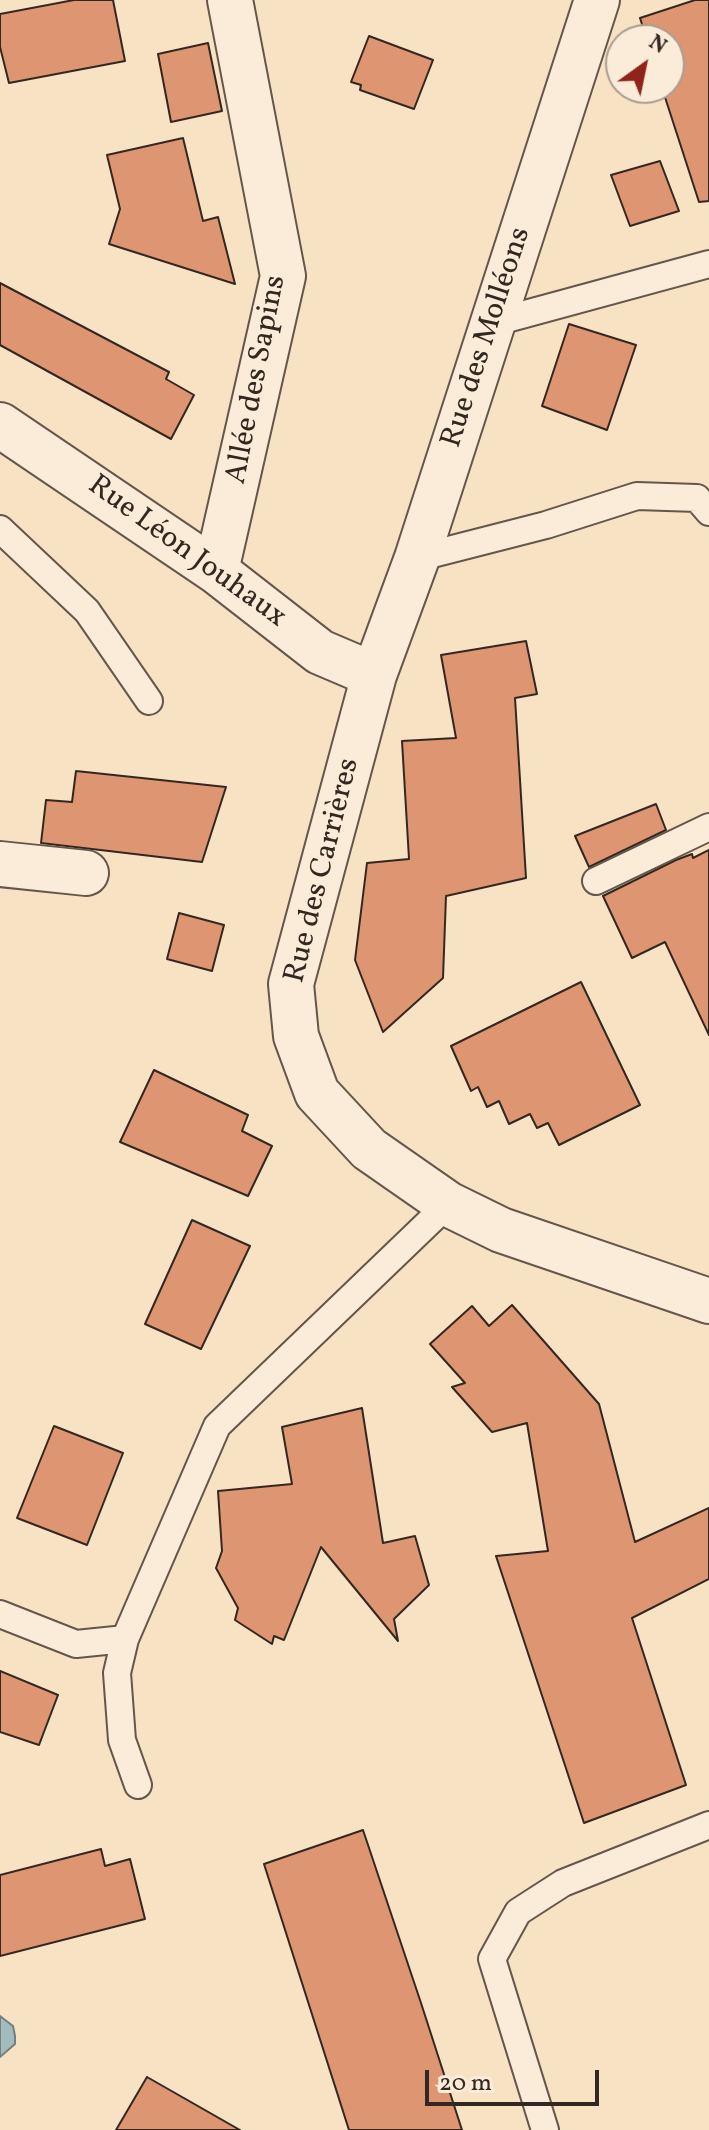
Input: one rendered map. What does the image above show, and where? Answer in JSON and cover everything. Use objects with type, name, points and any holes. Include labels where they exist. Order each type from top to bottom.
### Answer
[{"type":"street","name":"Allée des Sapins","points":[[216,571],[283,276],[230,0]]},
{"type":"street","name":"Rue des Molléons","points":[[374,675],[417,558],[597,0]]},
{"type":"street","name":"Rue Léon Jouhaux","points":[[0,425],[216,571],[320,652],[374,675]]},
{"type":"street","name":"Rue des Carrières","points":[[374,675],[291,984],[296,1036],[317,1093],[369,1149],[448,1204],[501,1230],[709,1301]]},
{"type":"street","points":[[0,864],[86,873]]},
{"type":"lane","points":[[492,323],[709,264]]},
{"type":"lane","points":[[417,558],[546,525],[637,496],[697,498],[709,512]]},
{"type":"lane","points":[[0,529],[87,611],[149,701]]},
{"type":"lane","points":[[596,881],[709,827]]},
{"type":"lane","points":[[138,1785],[122,1740],[117,1673],[125,1639],[217,1426],[448,1204]]},
{"type":"lane","points":[[0,1614],[76,1644],[125,1639]]},
{"type":"lane","points":[[545,2130],[492,1959],[518,1912],[563,1883],[709,1825]]},
{"type":"water","points":[[0,2016],[13,2026],[15,2044],[0,2057]]},
{"type":"building","points":[[74,0],[113,0],[125,61],[9,83],[0,47],[0,14]]},
{"type":"building","points":[[695,0],[709,0],[709,201],[699,202],[667,104],[685,104],[685,24],[642,24],[640,18]]},
{"type":"building","points":[[369,36],[433,60],[414,109],[360,90],[361,85],[351,82]]},
{"type":"building","points":[[208,43],[222,111],[171,122],[158,54]]},
{"type":"building","points":[[183,138],[203,221],[218,217],[235,284],[109,244],[120,209],[107,155]]},
{"type":"building","points":[[660,161],[679,211],[630,226],[611,175]]},
{"type":"building","points":[[0,283],[169,372],[166,379],[194,395],[171,439],[0,345]]},
{"type":"building","points":[[569,324],[636,345],[607,430],[542,406]]},
{"type":"building","points":[[526,641],[537,694],[515,698],[526,878],[446,896],[443,978],[383,1032],[355,960],[367,863],[409,859],[402,741],[456,738],[441,655]]},
{"type":"building","points":[[76,771],[226,787],[202,862],[41,843],[46,800],[72,802]]},
{"type":"building","points":[[656,804],[666,830],[589,867],[575,836]]},
{"type":"building","points":[[709,850],[709,1035],[665,942],[632,958],[603,896],[676,860],[692,854],[693,858]]},
{"type":"building","points":[[179,913],[224,925],[212,971],[167,959]]},
{"type":"building","points":[[581,982],[640,1105],[559,1145],[548,1123],[537,1128],[530,1114],[509,1124],[499,1101],[487,1107],[478,1087],[471,1091],[451,1046]]},
{"type":"building","points":[[154,1070],[248,1115],[242,1131],[272,1146],[248,1196],[120,1142]]},
{"type":"building","points":[[192,1220],[250,1246],[201,1349],[145,1324]]},
{"type":"building","points":[[512,1305],[599,1404],[635,1542],[709,1508],[709,1579],[632,1618],[686,1785],[584,1823],[496,1556],[548,1551],[527,1423],[492,1432],[452,1387],[465,1383],[430,1344],[472,1306],[489,1326]]},
{"type":"building","points":[[362,1408],[383,1543],[415,1536],[429,1585],[394,1619],[398,1641],[321,1547],[284,1640],[274,1636],[272,1644],[235,1620],[238,1608],[216,1568],[222,1551],[218,1491],[292,1484],[282,1427]]},
{"type":"building","points":[[54,1426],[123,1453],[87,1545],[17,1518]]},
{"type":"building","points":[[0,1671],[58,1695],[39,1745],[0,1732]]},
{"type":"building","points":[[363,1830],[462,2130],[349,2130],[264,1864]]},
{"type":"building","points":[[101,1849],[105,1866],[130,1859],[145,1919],[0,1956],[0,1875]]},
{"type":"building","points":[[147,2077],[240,2130],[116,2130]]}]
